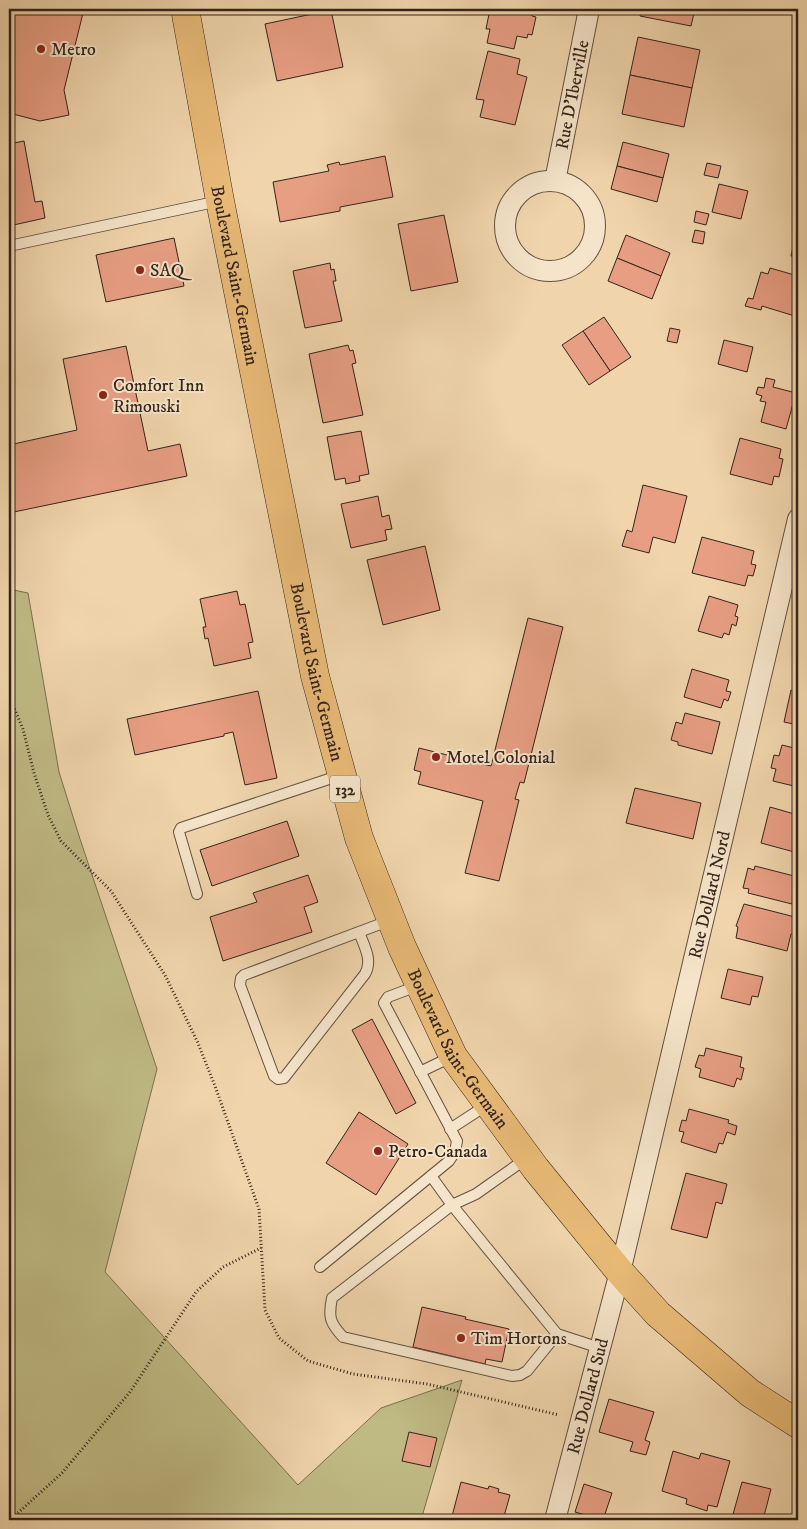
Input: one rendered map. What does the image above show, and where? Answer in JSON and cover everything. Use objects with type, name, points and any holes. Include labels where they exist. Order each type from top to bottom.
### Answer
[{"type":"main road","name":"Boulevard Saint-Germain","points":[[185,9],[220,201],[315,676],[358,838],[420,985],[453,1056],[527,1158],[620,1272],[658,1314],[750,1393],[798,1424]]},
{"type":"street","name":"Rue D'Iberville","points":[[555,181],[589,9]]},
{"type":"street","points":[[555,181],[570,185],[582,194],[590,206],[594,220],[594,234],[589,248],[580,260],[567,268],[553,271],[538,270],[525,264],[510,246],[507,240],[505,225],[507,210],[515,197],[526,187],[540,182],[555,181]]},
{"type":"street","name":"Rue Dollard Nord","points":[[620,1272],[798,519]]},
{"type":"street","name":"Rue Dollard Sud","points":[[555,1520],[620,1272]]},
{"type":"lane","points":[[9,246],[220,201]]},
{"type":"lane","points":[[197,894],[179,832],[181,828],[342,774]]},
{"type":"lane","points":[[359,932],[369,961],[368,969],[284,1078],[278,1079],[274,1076],[240,985],[241,978],[244,975],[359,932],[392,920]]},
{"type":"lane","points":[[320,1267],[449,1161],[455,1152],[457,1140],[384,1004],[388,997],[420,985]]},
{"type":"lane","points":[[420,1072],[453,1056]]},
{"type":"lane","points":[[450,1128],[489,1104]]},
{"type":"lane","points":[[527,1158],[476,1194],[452,1205],[332,1298],[329,1313],[333,1325],[343,1338],[512,1376],[520,1375],[527,1371],[556,1334]]},
{"type":"lane","points":[[431,1176],[452,1205],[556,1334],[600,1348]]},
{"type":"path","points":[[9,696],[23,729],[34,773],[48,815],[61,840],[111,891],[165,975],[198,1043],[259,1209],[265,1310],[279,1338],[308,1361],[353,1374],[427,1384],[581,1420]]},
{"type":"path","points":[[10,1520],[62,1473],[130,1392],[196,1292],[222,1267],[262,1248]]},
{"type":"shaded area","points":[[9,589],[28,593],[59,772],[157,1069],[105,1272],[298,1485],[381,1408],[462,1380],[421,1520],[9,1520]]},
{"type":"building","name":"Metro","points":[[9,9],[84,9],[64,90],[69,115],[40,121],[9,113]]},
{"type":"building","points":[[490,9],[513,9],[532,13],[532,16],[536,17],[532,35],[528,34],[527,38],[517,36],[514,49],[487,43],[490,29],[486,29]]},
{"type":"building","points":[[513,9],[533,9],[532,13]]},
{"type":"building","points":[[641,9],[695,9],[691,26],[640,16]]},
{"type":"building","points":[[331,10],[343,67],[277,81],[265,24]]},
{"type":"building","points":[[638,37],[700,50],[692,88],[630,75]]},
{"type":"building","points":[[488,51],[520,59],[517,74],[527,77],[515,125],[480,117],[484,100],[476,99]]},
{"type":"building","points":[[630,75],[692,88],[684,127],[622,114]]},
{"type":"building","points":[[24,141],[35,202],[42,201],[45,218],[9,226],[9,144]]},
{"type":"building","points":[[623,142],[669,154],[663,178],[617,166]]},
{"type":"building","points":[[385,156],[393,197],[340,207],[340,211],[280,222],[273,182],[329,171],[327,165],[339,162],[340,165]]},
{"type":"building","points":[[707,163],[721,166],[718,178],[704,175]]},
{"type":"building","points":[[617,166],[663,178],[657,202],[611,189]]},
{"type":"building","points":[[719,184],[748,191],[741,219],[712,212]]},
{"type":"building","points":[[696,211],[709,214],[706,225],[694,222]]},
{"type":"building","points":[[444,215],[458,282],[411,291],[398,224]]},
{"type":"building","points":[[798,225],[798,257],[791,256]]},
{"type":"building","points":[[695,230],[705,232],[703,244],[692,242]]},
{"type":"building","points":[[626,235],[670,253],[661,276],[617,258]]},
{"type":"building","name":"SAQ","points":[[174,238],[184,286],[106,302],[96,255]]},
{"type":"building","points":[[617,258],[661,276],[652,299],[608,281]]},
{"type":"building","points":[[330,263],[331,270],[334,269],[336,281],[333,281],[342,321],[305,328],[293,271]]},
{"type":"building","points":[[770,268],[798,276],[798,317],[762,306],[761,310],[745,306],[748,298],[753,299],[761,272],[768,274]]},
{"type":"building","points":[[604,317],[631,357],[610,371],[583,331]]},
{"type":"building","points":[[670,328],[680,330],[677,343],[667,341]]},
{"type":"building","points":[[583,331],[610,371],[589,385],[562,345]]},
{"type":"building","points":[[724,340],[753,347],[747,372],[718,364]]},
{"type":"building","points":[[348,345],[350,351],[353,350],[356,363],[352,364],[363,415],[323,423],[309,354]]},
{"type":"building","name":"Comfort Inn Rimouski","points":[[126,346],[148,451],[180,444],[187,476],[9,513],[9,445],[77,430],[63,359]]},
{"type":"building","points":[[766,378],[775,380],[773,387],[796,393],[786,429],[761,422],[766,402],[760,401],[762,396],[756,394],[758,387],[764,388]]},
{"type":"building","points":[[361,431],[369,474],[359,476],[360,481],[346,484],[345,478],[335,480],[327,437]]},
{"type":"building","points":[[740,438],[781,449],[779,458],[783,459],[779,477],[774,476],[772,485],[730,474]]},
{"type":"building","points":[[643,485],[687,496],[675,543],[653,537],[649,553],[622,546],[627,530],[632,532]]},
{"type":"building","points":[[378,496],[382,517],[389,515],[392,529],[385,530],[387,540],[351,548],[341,504]]},
{"type":"building","points":[[702,537],[754,551],[751,564],[756,565],[753,576],[748,575],[745,586],[692,573]]},
{"type":"building","points":[[425,546],[440,610],[383,625],[367,560]]},
{"type":"building","points":[[237,591],[240,605],[245,604],[253,642],[248,643],[251,658],[214,666],[208,638],[205,639],[203,627],[206,627],[200,599]]},
{"type":"building","points":[[709,596],[738,605],[735,616],[738,617],[736,626],[732,624],[729,635],[724,633],[722,638],[698,631]]},
{"type":"building","name":"Motel Colonial","points":[[528,618],[563,627],[524,783],[520,782],[515,799],[519,800],[499,881],[465,873],[483,801],[418,784],[421,772],[414,770],[419,748],[491,766]]},
{"type":"building","points":[[692,669],[729,680],[726,691],[731,692],[728,701],[724,699],[721,708],[684,697]]},
{"type":"building","points":[[798,684],[798,725],[784,722],[791,690],[796,692]]},
{"type":"building","points":[[258,691],[277,778],[245,785],[233,732],[224,734],[224,736],[135,755],[127,719]]},
{"type":"building","points":[[685,713],[720,722],[712,754],[678,745],[678,742],[671,740],[676,722],[682,724]]},
{"type":"building","points":[[782,745],[798,749],[798,787],[773,781],[776,769],[771,768],[774,755],[779,756]]},
{"type":"building","points":[[635,788],[701,803],[693,839],[626,823]]},
{"type":"building","points":[[770,807],[798,815],[798,853],[761,843]]},
{"type":"building","points":[[287,821],[299,856],[212,886],[200,850]]},
{"type":"building","points":[[755,866],[798,877],[792,904],[748,893],[749,889],[743,888],[748,868],[754,870]]},
{"type":"building","points":[[308,875],[318,902],[304,907],[312,932],[223,961],[210,917],[257,902],[253,893]]},
{"type":"building","points":[[744,904],[795,917],[794,923],[798,924],[795,935],[791,934],[787,951],[736,938],[738,927],[736,926]]},
{"type":"building","points":[[728,969],[763,977],[758,997],[752,996],[750,1005],[721,998]]},
{"type":"building","points":[[372,1019],[416,1103],[396,1114],[352,1030]]},
{"type":"building","points":[[706,1048],[742,1057],[740,1067],[744,1068],[741,1080],[737,1078],[734,1087],[699,1077],[701,1069],[695,1067],[699,1055],[704,1056]]},
{"type":"building","points":[[689,1109],[729,1120],[728,1123],[737,1126],[735,1135],[727,1132],[723,1144],[719,1143],[716,1153],[681,1142],[684,1132],[679,1131],[682,1120],[686,1121]]},
{"type":"building","points":[[359,1112],[408,1144],[376,1195],[326,1163]]},
{"type":"building","points":[[686,1173],[727,1184],[722,1204],[716,1202],[707,1238],[671,1229]]},
{"type":"building","name":"Tim Hortons","points":[[422,1307],[509,1329],[502,1362],[486,1359],[485,1364],[413,1347]]},
{"type":"building","points":[[609,1399],[654,1412],[645,1440],[650,1442],[646,1455],[630,1451],[633,1442],[599,1432]]},
{"type":"building","points":[[409,1432],[437,1438],[430,1467],[402,1461]]},
{"type":"building","points":[[673,1451],[699,1459],[701,1453],[730,1461],[717,1507],[708,1505],[707,1511],[686,1504],[687,1499],[662,1491]]},
{"type":"building","points":[[461,1482],[488,1489],[489,1486],[499,1489],[498,1492],[510,1495],[503,1520],[451,1520]]},
{"type":"building","points":[[742,1482],[771,1489],[763,1520],[739,1520],[732,1518]]},
{"type":"building","points":[[584,1484],[612,1493],[603,1520],[575,1512]]},
{"type":"place","name":"Metro","points":[[41,49]]},
{"type":"place","name":"SAQ","points":[[140,270]]},
{"type":"place","name":"Comfort Inn Rimouski","points":[[103,395]]},
{"type":"place","name":"Motel Colonial","points":[[436,757]]},
{"type":"place","name":"Petro-Canada","points":[[378,1151]]},
{"type":"place","name":"Tim Hortons","points":[[461,1338]]}]
